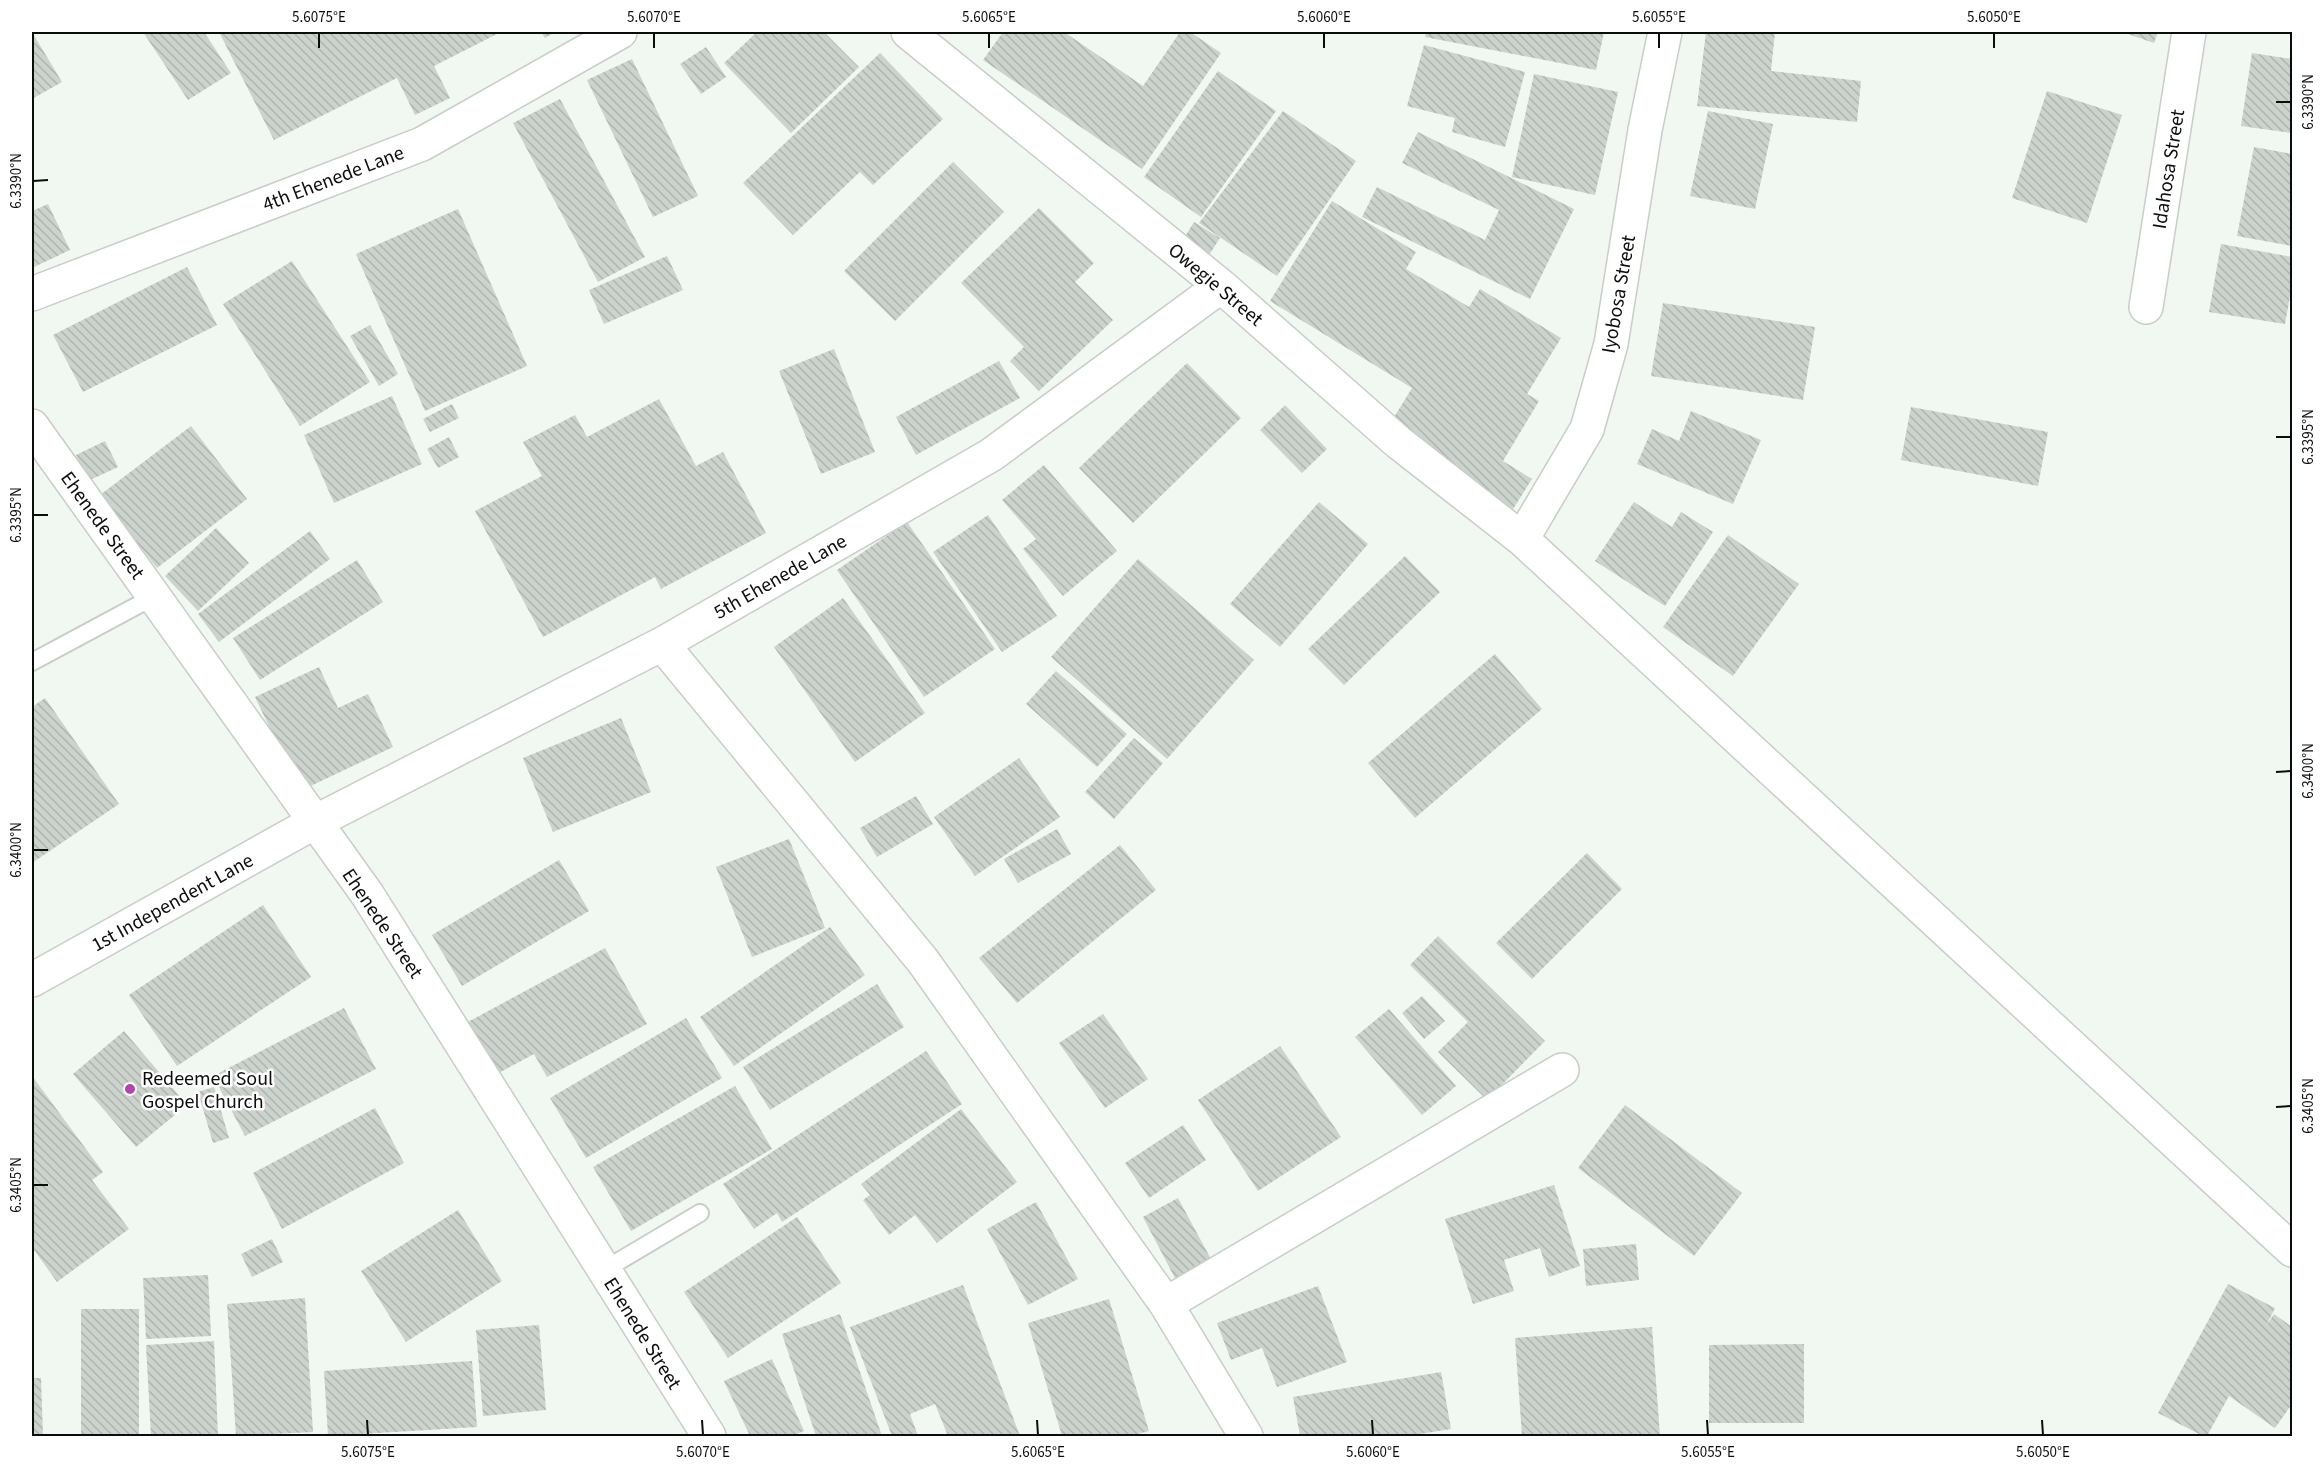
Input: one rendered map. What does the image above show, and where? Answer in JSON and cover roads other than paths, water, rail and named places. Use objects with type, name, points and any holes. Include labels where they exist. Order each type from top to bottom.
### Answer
[{"type":"street","name":"4th Ehenede Lane","points":[[32,294],[422,144],[620,32]]},
{"type":"street","name":"Owegie Street","points":[[908,32],[942,42],[1398,442],[1522,539],[2292,1250]]},
{"type":"street","name":"Iyobosa Street","points":[[1522,539],[1587,429],[1611,345],[1645,130],[1665,32]]},
{"type":"street","name":"Idahosa Street","points":[[2146,307],[2189,32]]},
{"type":"street","name":"5th Ehenede Lane","points":[[314,823],[662,644],[991,454],[1221,286]]},
{"type":"street","name":"Ehenede Street","points":[[32,426],[367,894],[709,1437]]},
{"type":"street","points":[[662,644],[923,961],[1166,1304],[1246,1437]]},
{"type":"street","name":"1st Independent Lane","points":[[32,980],[314,823]]},
{"type":"street","points":[[1166,1304],[1562,1070]]},
{"type":"lane","points":[[32,662],[155,596]]},
{"type":"lane","points":[[604,1270],[700,1213]]},
{"type":"place","name":"Redeemed Soul Gospel Church","points":[[130,1089]]}]
